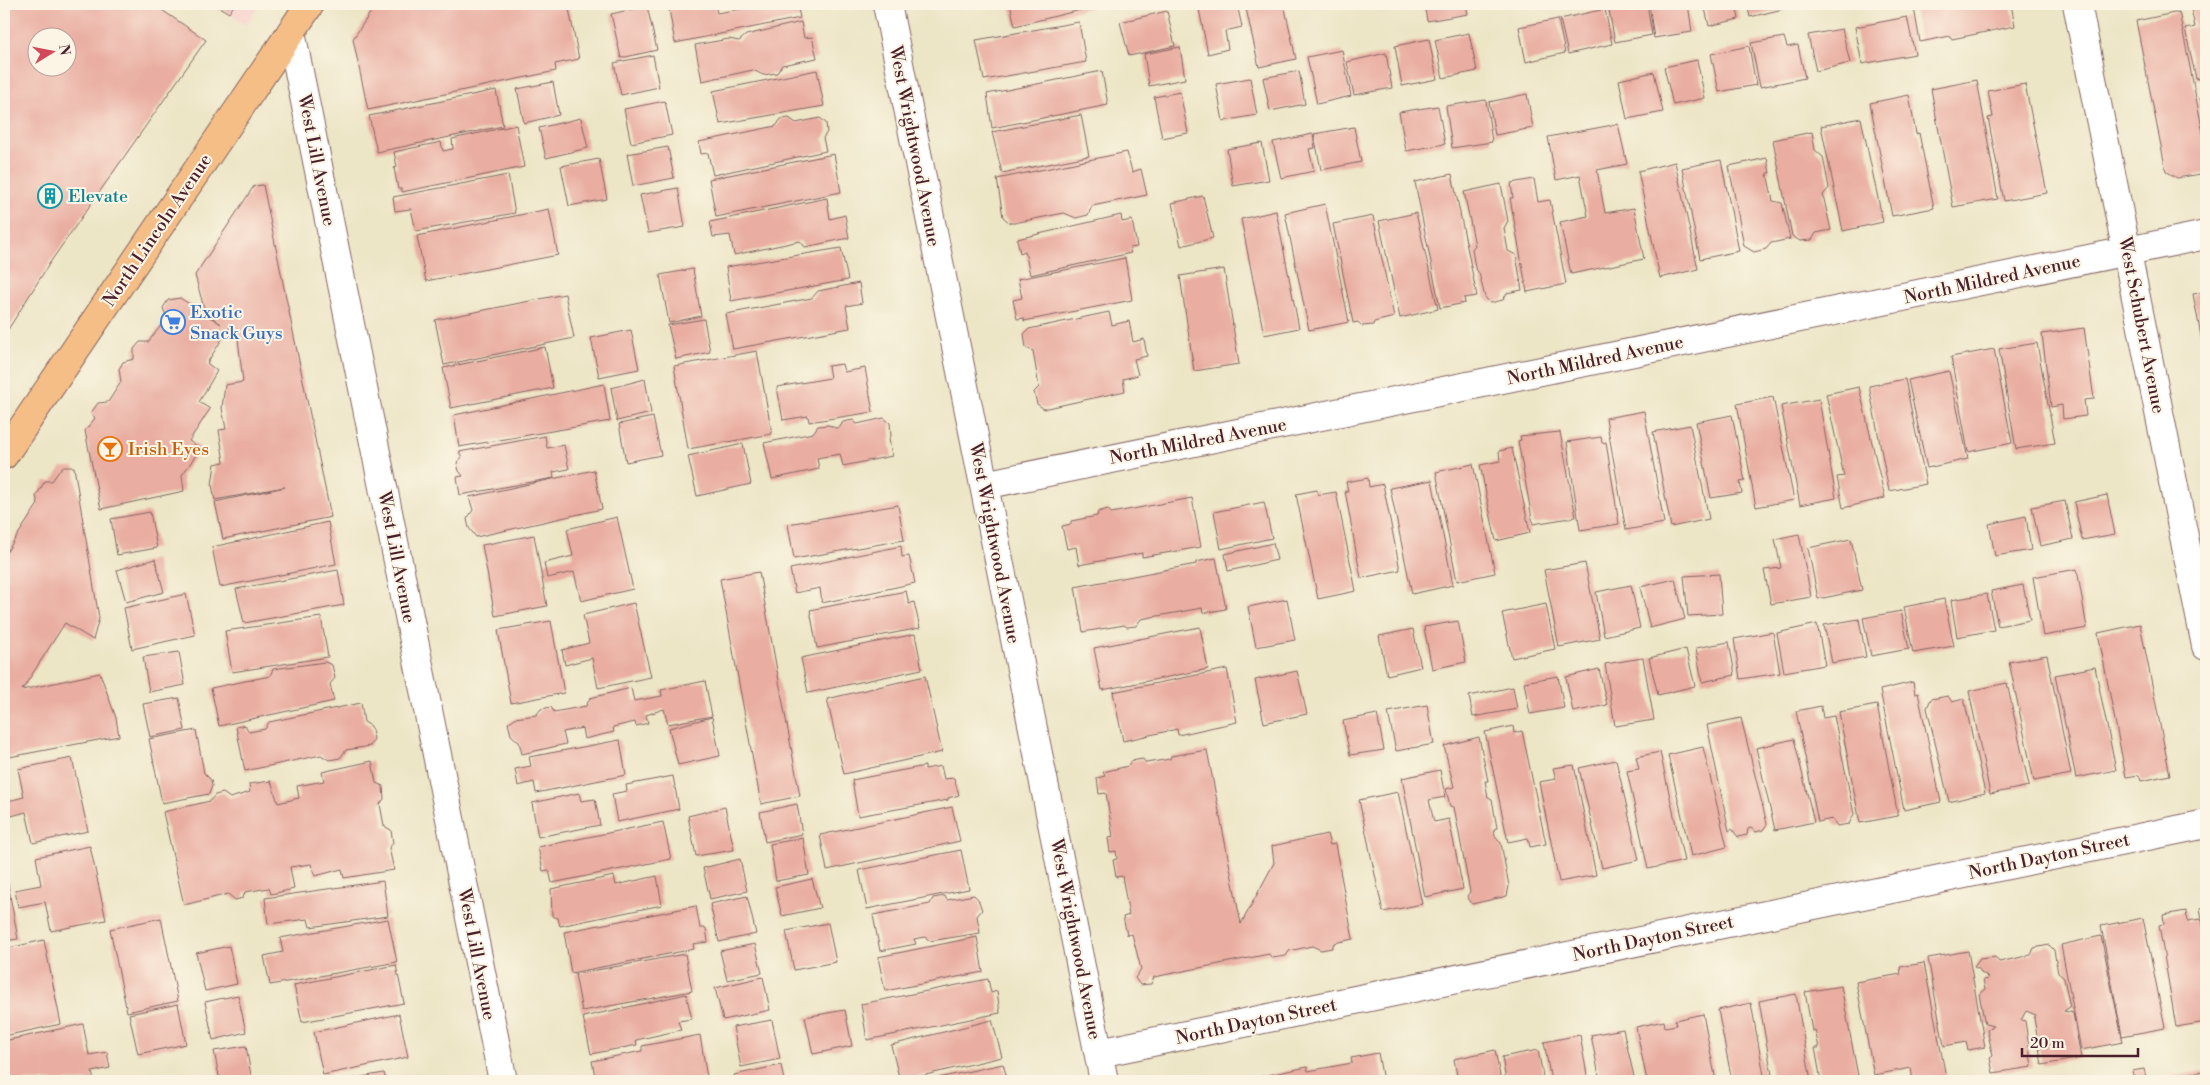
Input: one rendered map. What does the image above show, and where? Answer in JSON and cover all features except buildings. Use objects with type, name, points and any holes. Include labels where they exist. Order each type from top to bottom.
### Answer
[{"type":"main road","name":"North Lincoln Avenue","points":[[4,455],[310,4]]},
{"type":"street","name":"West Wrightwood Avenue","points":[[887,4],[1104,1081]]},
{"type":"street","name":"West Schubert Avenue","points":[[2077,4],[2206,646]]},
{"type":"street","name":"West Lill Avenue","points":[[291,32],[503,1081]]},
{"type":"street","name":"North Mildred Avenue","points":[[984,485],[2206,235]]},
{"type":"street","name":"North Dayton Street","points":[[1099,1053],[2206,824]]},
{"type":"shaded area","points":[[214,4],[260,4],[246,25]]},
{"type":"place","name":"Elevate","points":[[50,196]]},
{"type":"place","name":"Exotic Snack Guys","points":[[173,322]]},
{"type":"place","name":"Irish Eyes","points":[[110,449]]}]
